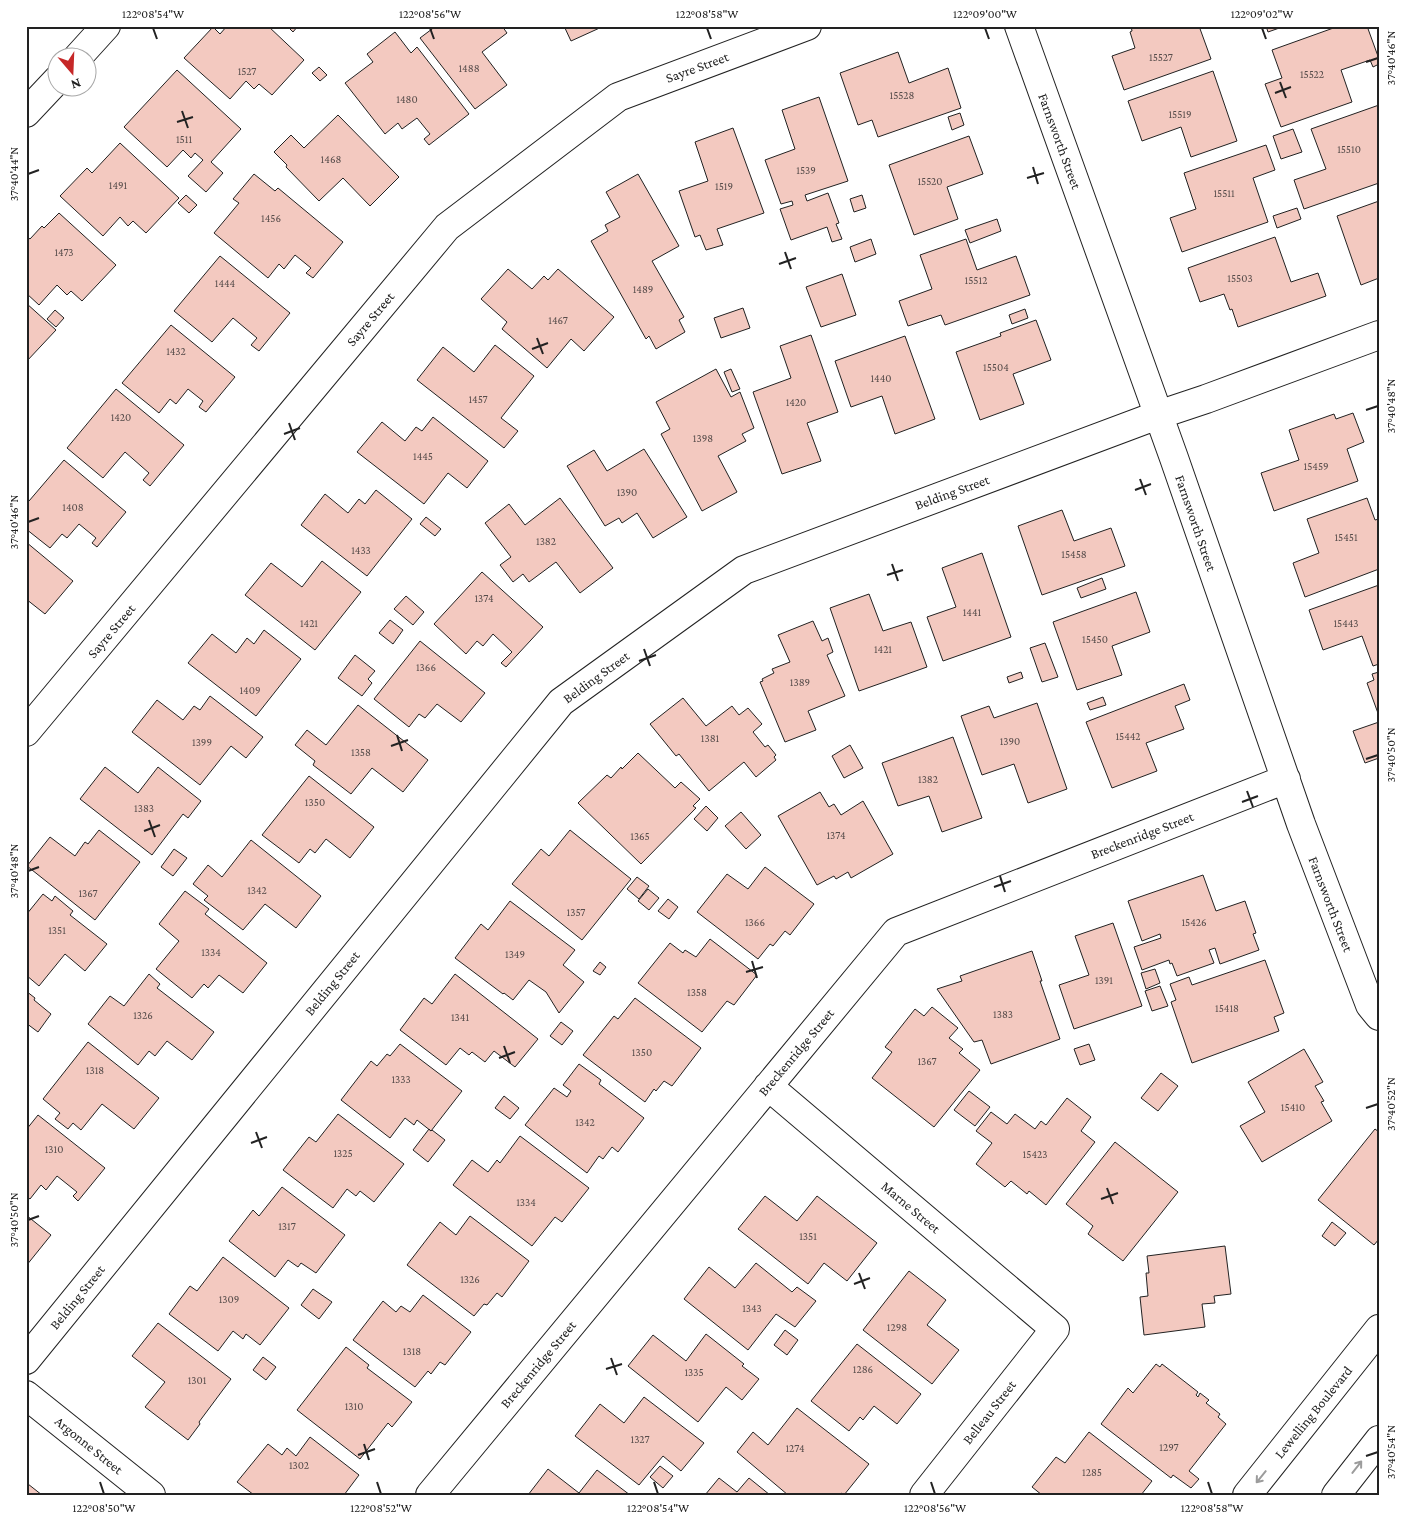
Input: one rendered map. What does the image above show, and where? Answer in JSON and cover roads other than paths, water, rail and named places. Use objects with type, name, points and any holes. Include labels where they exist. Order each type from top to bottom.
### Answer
[{"type":"street","points":[[86,48],[106,26]]},
{"type":"street","name":"Sayre Street","points":[[26,732],[446,227],[618,97],[807,26]]},
{"type":"street","name":"Farnsworth Street","points":[[1019,26],[1301,824],[1370,1004],[1379,1016]]},
{"type":"street","points":[[26,113],[48,90]]},
{"type":"street","name":"Belding Street","points":[[26,1360],[561,702],[744,570],[1158,415],[1379,335]]},
{"type":"street","name":"Breckenridge Street","points":[[430,1495],[896,932],[1286,779]]},
{"type":"street","name":"Marne Street","points":[[768,1086],[1054,1329]]},
{"type":"street","name":"Belleau Street","points":[[924,1495],[1054,1329]]},
{"type":"street","name":"Lewelling Boulevard","points":[[1247,1495],[1379,1330]]},
{"type":"street","name":"Argonne Street","points":[[26,1395],[151,1495]]},
{"type":"street","points":[[1336,1495],[1379,1440]]}]
